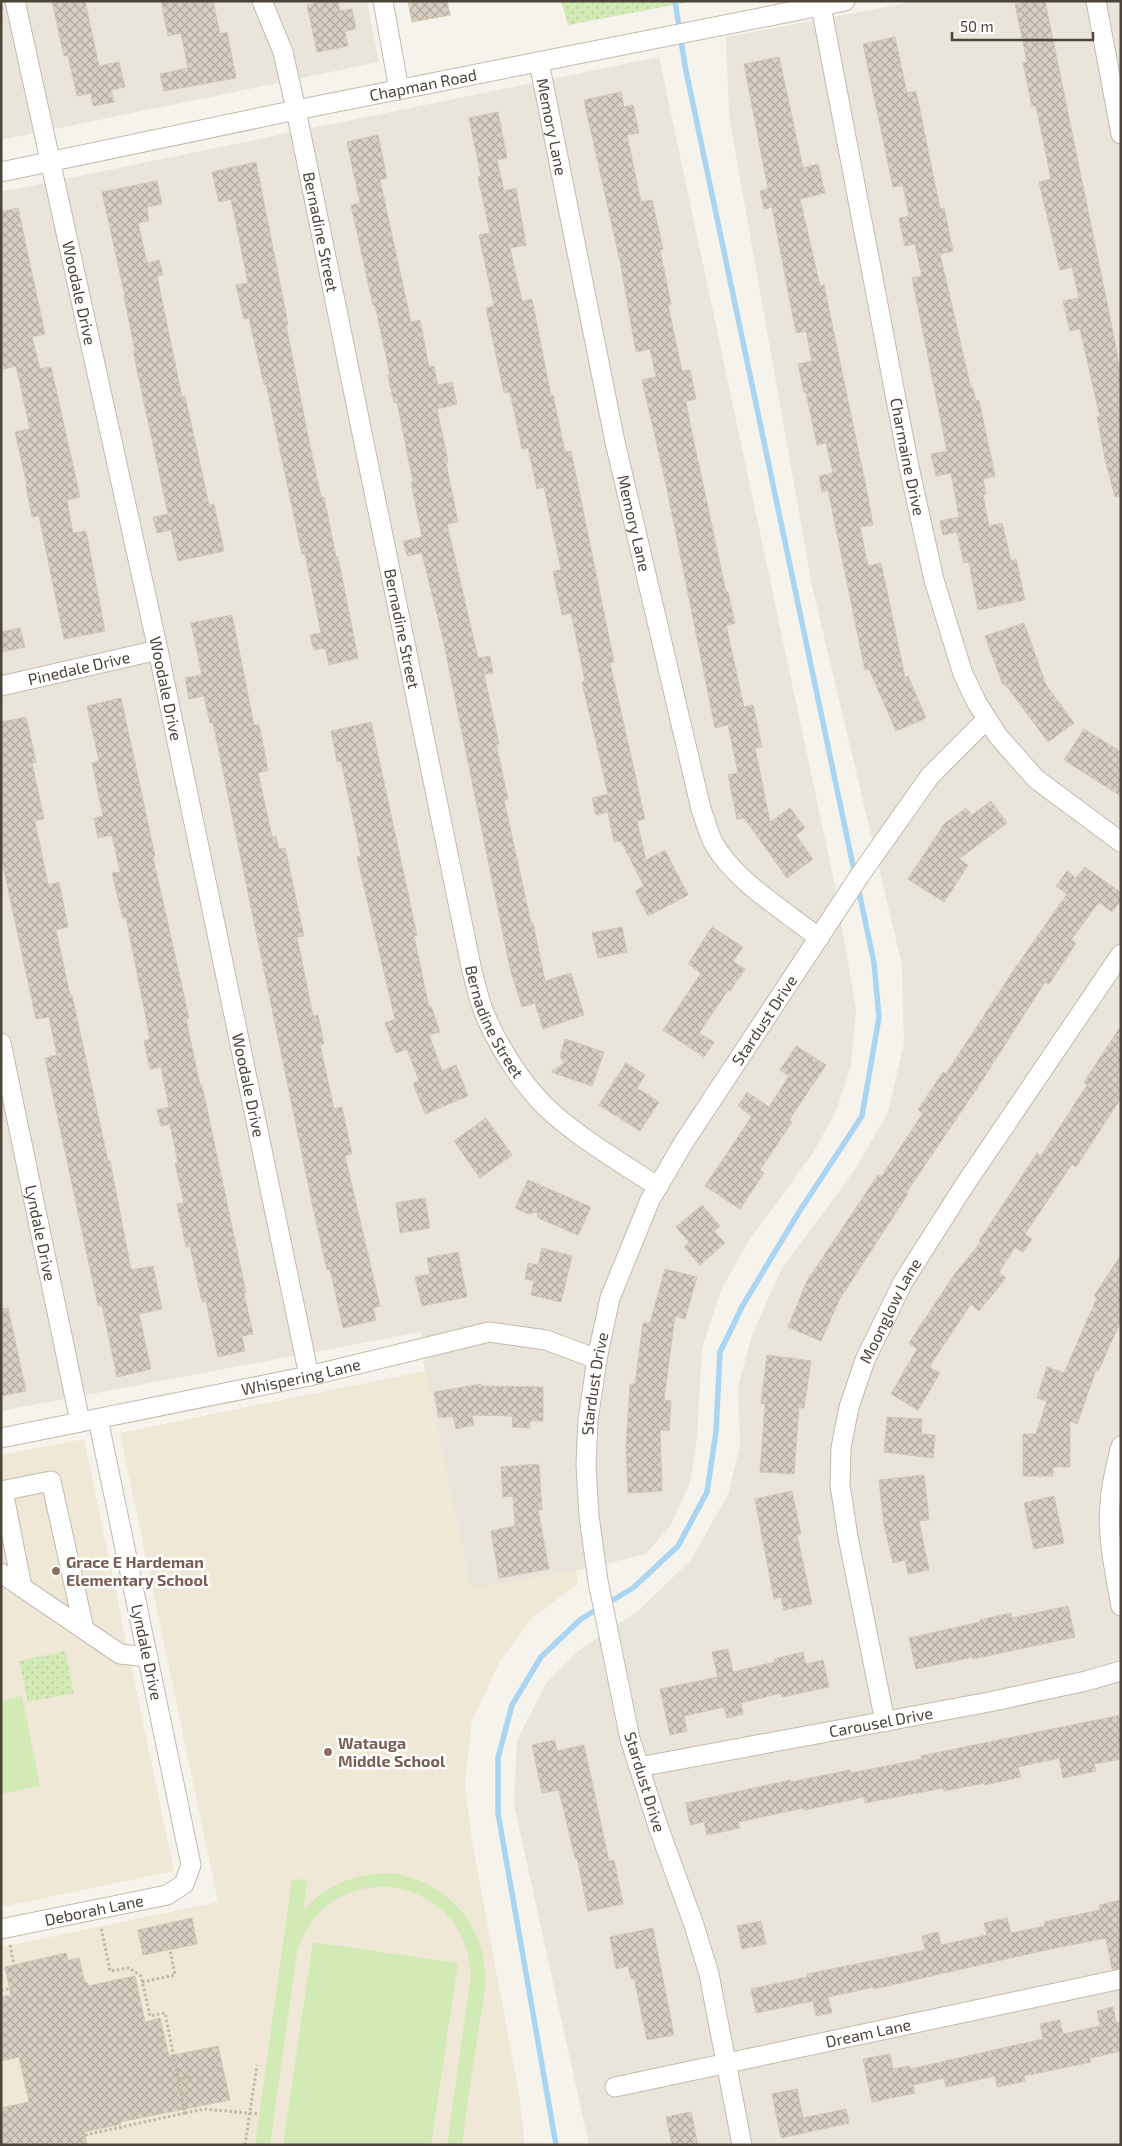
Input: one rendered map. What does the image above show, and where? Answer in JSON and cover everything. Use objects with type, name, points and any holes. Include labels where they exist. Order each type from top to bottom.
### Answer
[{"type":"street","name":"Woodale Drive","points":[[15,1],[158,650],[309,1376]]},
{"type":"street","name":"Bernadine Street","points":[[262,1],[283,52],[296,110],[472,971],[484,1013],[517,1072],[539,1100],[565,1123],[658,1188]]},
{"type":"street","points":[[383,1],[399,90]]},
{"type":"street","name":"Chapman Road","points":[[1,172],[296,110],[845,1]]},
{"type":"street","points":[[1096,1],[1121,134]]},
{"type":"street","name":"Charmaine Drive","points":[[821,6],[909,467],[934,580],[964,674],[977,703],[998,736],[1036,779],[1121,842]]},
{"type":"street","name":"Memory Lane","points":[[539,62],[615,442],[701,809],[713,842],[728,863],[754,888],[819,938]]},
{"type":"street","name":"Pinedale Drive","points":[[1,686],[158,650]]},
{"type":"street","name":"Stardust Drive","points":[[742,2145],[709,1974],[630,1739],[598,1581],[589,1516],[586,1465],[588,1420],[597,1359],[610,1298],[650,1200],[684,1142],[835,913],[930,776],[987,719]]},
{"type":"street","name":"Moonglow Lane","points":[[885,1722],[848,1537],[840,1485],[841,1448],[849,1407],[865,1360],[903,1282],[964,1186],[1121,954]]},
{"type":"street","name":"Lyndale Drive","points":[[1,1043],[80,1422]]},
{"type":"street","name":"Whispering Lane","points":[[1,1438],[309,1376],[489,1332],[546,1340],[597,1359]]},
{"type":"street","name":"Lyndale Drive","points":[[98,1419],[191,1865],[184,1884]]},
{"type":"street","points":[[1121,1446],[1110,1505],[1111,1544],[1121,1606]]},
{"type":"street","points":[[22,1587],[2,1491],[52,1480],[84,1629]]},
{"type":"street","points":[[1,1573],[120,1654],[148,1657]]},
{"type":"street","name":"Carousel Drive","points":[[639,1767],[989,1702],[1121,1671]]},
{"type":"street","name":"Deborah Lane","points":[[5,1936],[167,1895],[184,1884]]},
{"type":"street","name":"Dream Lane","points":[[615,2087],[1121,1978]]},
{"type":"path","points":[[100,1924],[110,1971],[129,1968],[141,1976],[150,2016],[165,2013],[185,2113]]},
{"type":"path","points":[[5,1936],[14,1965]]},
{"type":"path","points":[[142,1982],[175,1975],[170,1950]]},
{"type":"path","points":[[1,1990],[10,1989]]},
{"type":"path","points":[[245,2145],[257,2065]]},
{"type":"path","points":[[178,2079],[197,2075]]},
{"type":"path","points":[[85,2135],[204,2109],[259,2114]]},
{"type":"shaded area","points":[[1,1],[367,1],[379,62],[1,140]]},
{"type":"shaded area","points":[[918,1],[1121,1],[1121,2145],[589,2145],[514,1805],[517,1740],[547,1682],[579,1650],[639,1610],[690,1561],[728,1495],[740,1444],[738,1387],[752,1335],[781,1270],[856,1168],[888,1112],[904,1043],[902,965],[812,586],[729,116],[726,37]]},
{"type":"shaded area","points":[[659,57],[835,886],[856,1009],[851,1066],[837,1109],[813,1153],[748,1242],[721,1290],[702,1348],[697,1439],[690,1483],[671,1525],[646,1554],[576,1571],[471,1590],[425,1371],[421,1332],[1,1411],[1,192]]},
{"type":"shaded area","name":"Watauga Middle School","points":[[425,1371],[471,1589],[576,1571],[578,1584],[533,1617],[500,1661],[472,1720],[465,1784],[472,1841],[519,2094],[525,2145],[1,2145],[1,1947],[218,1902],[120,1433]]},
{"type":"shaded area","name":"Grace E Hardeman Elementary School","points":[[84,1439],[174,1871],[1,1907],[1,1455]]},
{"type":"green space","points":[[561,1],[694,1],[568,25]]},
{"type":"green space","points":[[65,1651],[74,1693],[28,1702],[19,1661]]},
{"type":"green space","points":[[22,1696],[40,1786],[1,1794],[1,1701]]},
{"type":"green space","points":[[390,1873],[409,1877],[426,1884],[442,1893],[456,1905],[476,1935],[482,1952],[485,1971],[482,2009],[462,2145],[447,2145],[471,1975],[463,1940],[446,1914],[421,1896],[393,1888],[363,1889],[336,1899],[313,1920],[297,1952],[270,2145],[255,2145],[292,1879],[307,1880],[303,1911],[321,1894],[342,1882],[353,1878]]},
{"type":"green space","points":[[313,1942],[458,1963],[431,2145],[283,2145]]},
{"type":"building","points":[[52,1],[85,1],[99,66],[119,62],[125,87],[111,90],[114,102],[93,106],[91,93],[77,96],[68,55],[64,56]]},
{"type":"building","points":[[161,1],[213,1],[220,34],[227,32],[236,78],[164,91],[160,74],[188,68],[181,33],[168,36]]},
{"type":"building","points":[[324,1],[338,1],[340,11],[352,9],[356,29],[345,31],[348,46],[317,52],[307,5]]},
{"type":"building","points":[[408,1],[447,1],[450,15],[412,22]]},
{"type":"building","points":[[1028,1],[1045,1],[1114,337],[1121,376],[1121,496],[1115,497],[1105,459],[1097,417],[1100,417],[1080,329],[1070,331],[1063,301],[1079,298],[1072,267],[1060,270],[1039,182],[1051,179],[1036,106],[1032,106],[1023,63],[1027,62],[1015,4]]},
{"type":"building","points":[[895,37],[907,93],[916,91],[940,209],[944,208],[953,251],[940,254],[971,388],[973,388],[976,401],[979,400],[995,476],[983,479],[986,494],[983,495],[989,526],[1002,523],[1011,561],[1016,559],[1025,600],[978,610],[969,562],[964,563],[957,532],[943,535],[940,521],[959,517],[951,473],[936,476],[931,454],[947,451],[912,278],[922,276],[915,244],[905,246],[899,218],[909,216],[903,185],[893,187],[863,44]]},
{"type":"building","points":[[779,57],[803,168],[818,164],[825,193],[800,199],[820,286],[824,285],[868,497],[873,525],[860,527],[868,566],[881,563],[905,677],[908,676],[926,718],[896,731],[869,669],[865,670],[828,490],[822,492],[819,476],[833,473],[826,443],[817,445],[798,364],[812,361],[806,331],[796,333],[772,207],[764,209],[760,191],[768,189],[744,64]]},
{"type":"building","points":[[621,92],[624,107],[633,105],[639,133],[627,135],[641,202],[652,200],[663,249],[660,250],[671,304],[668,305],[682,371],[690,370],[696,399],[686,401],[688,414],[726,592],[728,592],[735,623],[726,625],[744,707],[753,705],[762,747],[755,748],[770,822],[790,808],[805,828],[796,835],[813,859],[787,878],[744,818],[737,819],[728,775],[738,773],[728,725],[715,728],[667,489],[642,380],[656,377],[650,349],[636,352],[621,266],[584,100]]},
{"type":"building","points":[[498,112],[507,158],[497,160],[504,191],[516,188],[526,245],[510,248],[522,301],[532,299],[551,396],[553,395],[565,452],[571,451],[614,662],[610,663],[645,819],[637,821],[646,860],[665,850],[688,895],[648,916],[635,891],[644,886],[621,841],[614,842],[608,812],[596,815],[592,798],[608,794],[582,682],[585,681],[571,613],[562,615],[553,571],[561,570],[544,487],[537,489],[528,448],[522,449],[510,392],[504,393],[486,308],[494,306],[479,235],[490,233],[478,177],[481,176],[469,118]]},
{"type":"building","points":[[378,135],[387,178],[380,180],[411,322],[420,320],[429,367],[434,366],[438,385],[452,382],[457,404],[437,409],[458,522],[447,524],[478,658],[490,656],[493,673],[484,674],[499,744],[496,744],[508,799],[504,800],[531,923],[533,923],[545,981],[571,973],[584,1015],[543,1029],[535,1003],[522,1007],[510,968],[443,639],[422,553],[407,556],[403,541],[422,537],[397,402],[394,403],[375,305],[373,305],[351,205],[360,203],[347,142]]},
{"type":"building","points":[[256,162],[308,436],[321,497],[324,497],[336,557],[338,557],[358,658],[329,665],[325,648],[314,650],[310,635],[321,633],[305,554],[302,554],[266,384],[264,385],[249,318],[244,319],[236,285],[248,283],[231,199],[219,202],[212,172]]},
{"type":"building","points":[[157,181],[162,204],[147,207],[149,221],[138,223],[147,263],[159,260],[163,275],[157,276],[182,397],[185,396],[209,505],[214,504],[224,551],[178,561],[171,530],[157,533],[153,517],[168,514],[133,351],[135,351],[125,296],[102,192]]},
{"type":"building","points":[[18,208],[45,334],[32,337],[40,369],[51,367],[80,497],[67,500],[73,533],[86,531],[105,631],[64,639],[39,516],[32,517],[15,432],[30,429],[16,366],[4,369],[1,359],[1,212]]},
{"type":"building","points":[[232,615],[254,725],[259,724],[268,770],[258,773],[272,837],[276,836],[279,849],[285,848],[304,936],[297,937],[313,1016],[318,1015],[324,1044],[320,1045],[334,1109],[342,1107],[352,1154],[345,1156],[380,1306],[373,1308],[376,1320],[343,1328],[330,1269],[327,1270],[315,1217],[213,723],[210,723],[204,696],[189,699],[185,678],[202,675],[191,623]]},
{"type":"building","points":[[1024,623],[1046,685],[1074,723],[1048,742],[1005,684],[1003,685],[985,636]]},
{"type":"building","points":[[20,628],[25,647],[1,652],[1,632]]},
{"type":"building","points":[[121,698],[155,856],[153,857],[189,1018],[186,1019],[200,1085],[202,1085],[253,1334],[242,1336],[245,1351],[218,1357],[206,1301],[202,1302],[190,1246],[186,1247],[177,1204],[184,1203],[175,1163],[178,1163],[170,1124],[161,1126],[157,1110],[169,1107],[161,1067],[150,1069],[144,1041],[150,1039],[126,917],[123,918],[112,873],[120,872],[112,835],[98,838],[94,818],[103,816],[92,763],[99,761],[87,706]]},
{"type":"building","points":[[26,717],[36,762],[32,763],[44,819],[35,821],[48,885],[59,882],[68,927],[56,930],[108,1161],[110,1161],[131,1270],[153,1266],[162,1309],[139,1314],[151,1369],[117,1377],[102,1305],[98,1306],[45,1058],[57,1055],[49,1017],[36,1019],[1,856],[1,722]]},
{"type":"building","points":[[371,722],[417,935],[414,936],[429,1007],[431,1006],[440,1032],[429,1035],[442,1071],[456,1065],[468,1096],[425,1114],[413,1083],[419,1081],[407,1049],[396,1053],[385,1023],[395,1019],[357,857],[361,856],[341,761],[337,762],[331,731]]},
{"type":"building","points":[[1084,729],[1121,752],[1121,796],[1064,760]]},
{"type":"building","points":[[991,801],[1007,823],[959,859],[968,865],[944,902],[908,879],[944,824],[966,808],[972,815]]},
{"type":"building","points":[[1085,867],[1121,893],[1121,900],[1112,912],[1099,902],[1071,940],[1076,943],[1049,984],[1045,982],[983,1079],[906,1193],[908,1194],[839,1300],[821,1341],[788,1327],[807,1281],[878,1175],[881,1177],[923,1113],[918,1110],[943,1072],[946,1074],[1013,971],[1067,894],[1056,886],[1067,871],[1076,878]]},
{"type":"building","points":[[622,927],[627,952],[598,958],[592,933]]},
{"type":"building","points":[[712,927],[743,947],[733,961],[745,969],[730,991],[728,990],[699,1033],[714,1042],[704,1057],[663,1030],[701,973],[688,964]]},
{"type":"building","points":[[1121,1026],[1121,1098],[1076,1167],[1072,1164],[1025,1234],[1032,1239],[1023,1252],[1015,1247],[999,1272],[1006,1278],[979,1311],[971,1304],[929,1367],[940,1373],[918,1410],[891,1394],[917,1349],[909,1343],[954,1275],[981,1242],[979,1241],[1037,1153],[1041,1156],[1087,1085],[1084,1082]]},
{"type":"building","points":[[565,1039],[604,1052],[592,1086],[551,1072],[564,1063],[560,1056]]},
{"type":"building","points":[[796,1046],[826,1065],[789,1120],[792,1122],[760,1170],[764,1173],[740,1209],[705,1186],[752,1116],[738,1106],[747,1092],[769,1107],[789,1076],[780,1070]]},
{"type":"building","points":[[626,1063],[645,1075],[637,1088],[659,1102],[640,1131],[599,1105]]},
{"type":"building","points":[[486,1118],[512,1155],[480,1178],[454,1141]]},
{"type":"building","points":[[528,1180],[591,1207],[578,1235],[538,1218],[537,1212],[528,1214],[515,1208]]},
{"type":"building","points":[[425,1198],[430,1228],[400,1233],[396,1203]]},
{"type":"building","points":[[702,1205],[720,1226],[714,1231],[725,1243],[700,1265],[684,1247],[689,1242],[676,1227]]},
{"type":"building","points":[[542,1248],[572,1256],[561,1302],[531,1295],[534,1281],[525,1279],[528,1263],[538,1265]]},
{"type":"building","points":[[458,1252],[467,1297],[422,1306],[415,1277],[430,1274],[427,1258]]},
{"type":"building","points":[[1121,1255],[1121,1321],[1098,1371],[1096,1370],[1077,1424],[1070,1421],[1070,1467],[1053,1467],[1053,1476],[1023,1476],[1023,1434],[1036,1434],[1047,1401],[1037,1398],[1047,1367],[1064,1373],[1097,1298],[1094,1296]]},
{"type":"building","points":[[665,1269],[697,1277],[685,1319],[675,1316],[664,1400],[671,1401],[669,1431],[660,1430],[662,1491],[628,1493],[626,1447],[630,1384],[635,1384],[643,1323],[650,1323]]},
{"type":"building","points":[[8,1308],[26,1391],[1,1396],[1,1309]]},
{"type":"building","points":[[767,1355],[811,1361],[804,1408],[799,1408],[794,1474],[760,1472],[765,1404],[761,1403]]},
{"type":"building","points":[[482,1384],[482,1386],[543,1387],[543,1421],[530,1421],[530,1428],[512,1427],[513,1416],[472,1415],[474,1425],[456,1429],[453,1416],[439,1418],[434,1392]]},
{"type":"building","points":[[887,1417],[922,1419],[921,1434],[935,1435],[933,1458],[884,1452]]},
{"type":"building","points":[[539,1464],[542,1510],[538,1510],[549,1569],[499,1578],[491,1531],[515,1526],[513,1496],[503,1497],[501,1467]]},
{"type":"building","points":[[924,1475],[929,1520],[919,1521],[929,1570],[908,1574],[905,1560],[893,1563],[884,1525],[879,1480]]},
{"type":"building","points":[[792,1491],[801,1534],[797,1535],[812,1604],[784,1610],[781,1597],[774,1599],[755,1499]]},
{"type":"building","points":[[1054,1496],[1064,1543],[1034,1549],[1024,1503]]},
{"type":"building","points":[[1068,1606],[1075,1637],[916,1669],[909,1638],[1011,1613],[1012,1618]]},
{"type":"building","points":[[728,1649],[733,1672],[775,1662],[774,1659],[803,1652],[806,1664],[823,1660],[829,1687],[782,1697],[781,1693],[741,1703],[743,1714],[727,1718],[724,1707],[684,1716],[687,1731],[670,1735],[660,1689],[718,1677],[712,1652]]},
{"type":"building","points":[[1121,1715],[1121,1759],[1094,1764],[1096,1771],[1063,1778],[1059,1758],[1018,1767],[1021,1777],[985,1785],[984,1783],[944,1791],[943,1788],[865,1803],[864,1797],[738,1822],[740,1828],[707,1835],[704,1822],[690,1825],[686,1803],[790,1780],[791,1782],[850,1770],[851,1773],[922,1759],[921,1756]]},
{"type":"building","points":[[555,1740],[557,1751],[584,1745],[609,1861],[614,1860],[623,1904],[588,1911],[577,1858],[575,1858],[559,1790],[542,1793],[532,1745]]},
{"type":"building","points":[[1121,1900],[1121,1968],[1112,1969],[1106,1938],[874,1989],[874,1987],[828,1997],[832,2013],[816,2016],[813,2001],[756,2013],[751,1989],[807,1977],[807,1974],[925,1950],[922,1936],[938,1932],[941,1945],[987,1935],[984,1923],[1007,1918],[1011,1933],[1045,1926],[1044,1922],[1100,1910],[1099,1905]]},
{"type":"building","points":[[192,1918],[197,1944],[143,1955],[138,1930]]},
{"type":"building","points":[[761,1921],[766,1944],[742,1949],[737,1926]]},
{"type":"building","points":[[653,1928],[674,2035],[647,2040],[634,1978],[631,1979],[628,1966],[616,1969],[610,1937]]},
{"type":"building","points":[[66,1953],[68,1960],[79,1958],[85,1983],[87,1982],[88,1986],[135,1976],[145,2022],[160,2018],[169,2056],[218,2046],[230,2100],[120,2122],[121,2124],[84,2132],[87,2145],[1,2145],[1,2108],[29,2102],[19,2057],[1,2061],[1,1997],[11,1995],[5,1967]]},
{"type":"building","points":[[1113,2007],[1116,2023],[1121,2022],[1121,2051],[1090,2058],[1091,2062],[1024,2076],[1025,2081],[997,2087],[995,2076],[946,2087],[944,2078],[913,2085],[915,2093],[872,2102],[863,2059],[890,2054],[893,2069],[909,2066],[910,2069],[1043,2039],[1040,2024],[1060,2020],[1063,2034],[1100,2026],[1097,2011]]},
{"type":"building","points":[[797,2089],[803,2118],[846,2109],[849,2123],[781,2138],[772,2094]]},
{"type":"building","points":[[691,2112],[698,2145],[672,2145],[666,2117]]},
{"type":"waterway","points":[[675,1],[685,66],[855,875]]},
{"type":"waterway","points":[[556,2145],[498,1813],[498,1758],[512,1705],[541,1657],[581,1619],[633,1588],[678,1546],[707,1492],[716,1432],[720,1352],[743,1305],[799,1212],[862,1116],[879,1017],[874,963],[858,887]]},
{"type":"place","name":"Grace E Hardeman Elementary School","points":[[56,1571]]},
{"type":"place","name":"Watauga Middle School","points":[[328,1752]]}]
